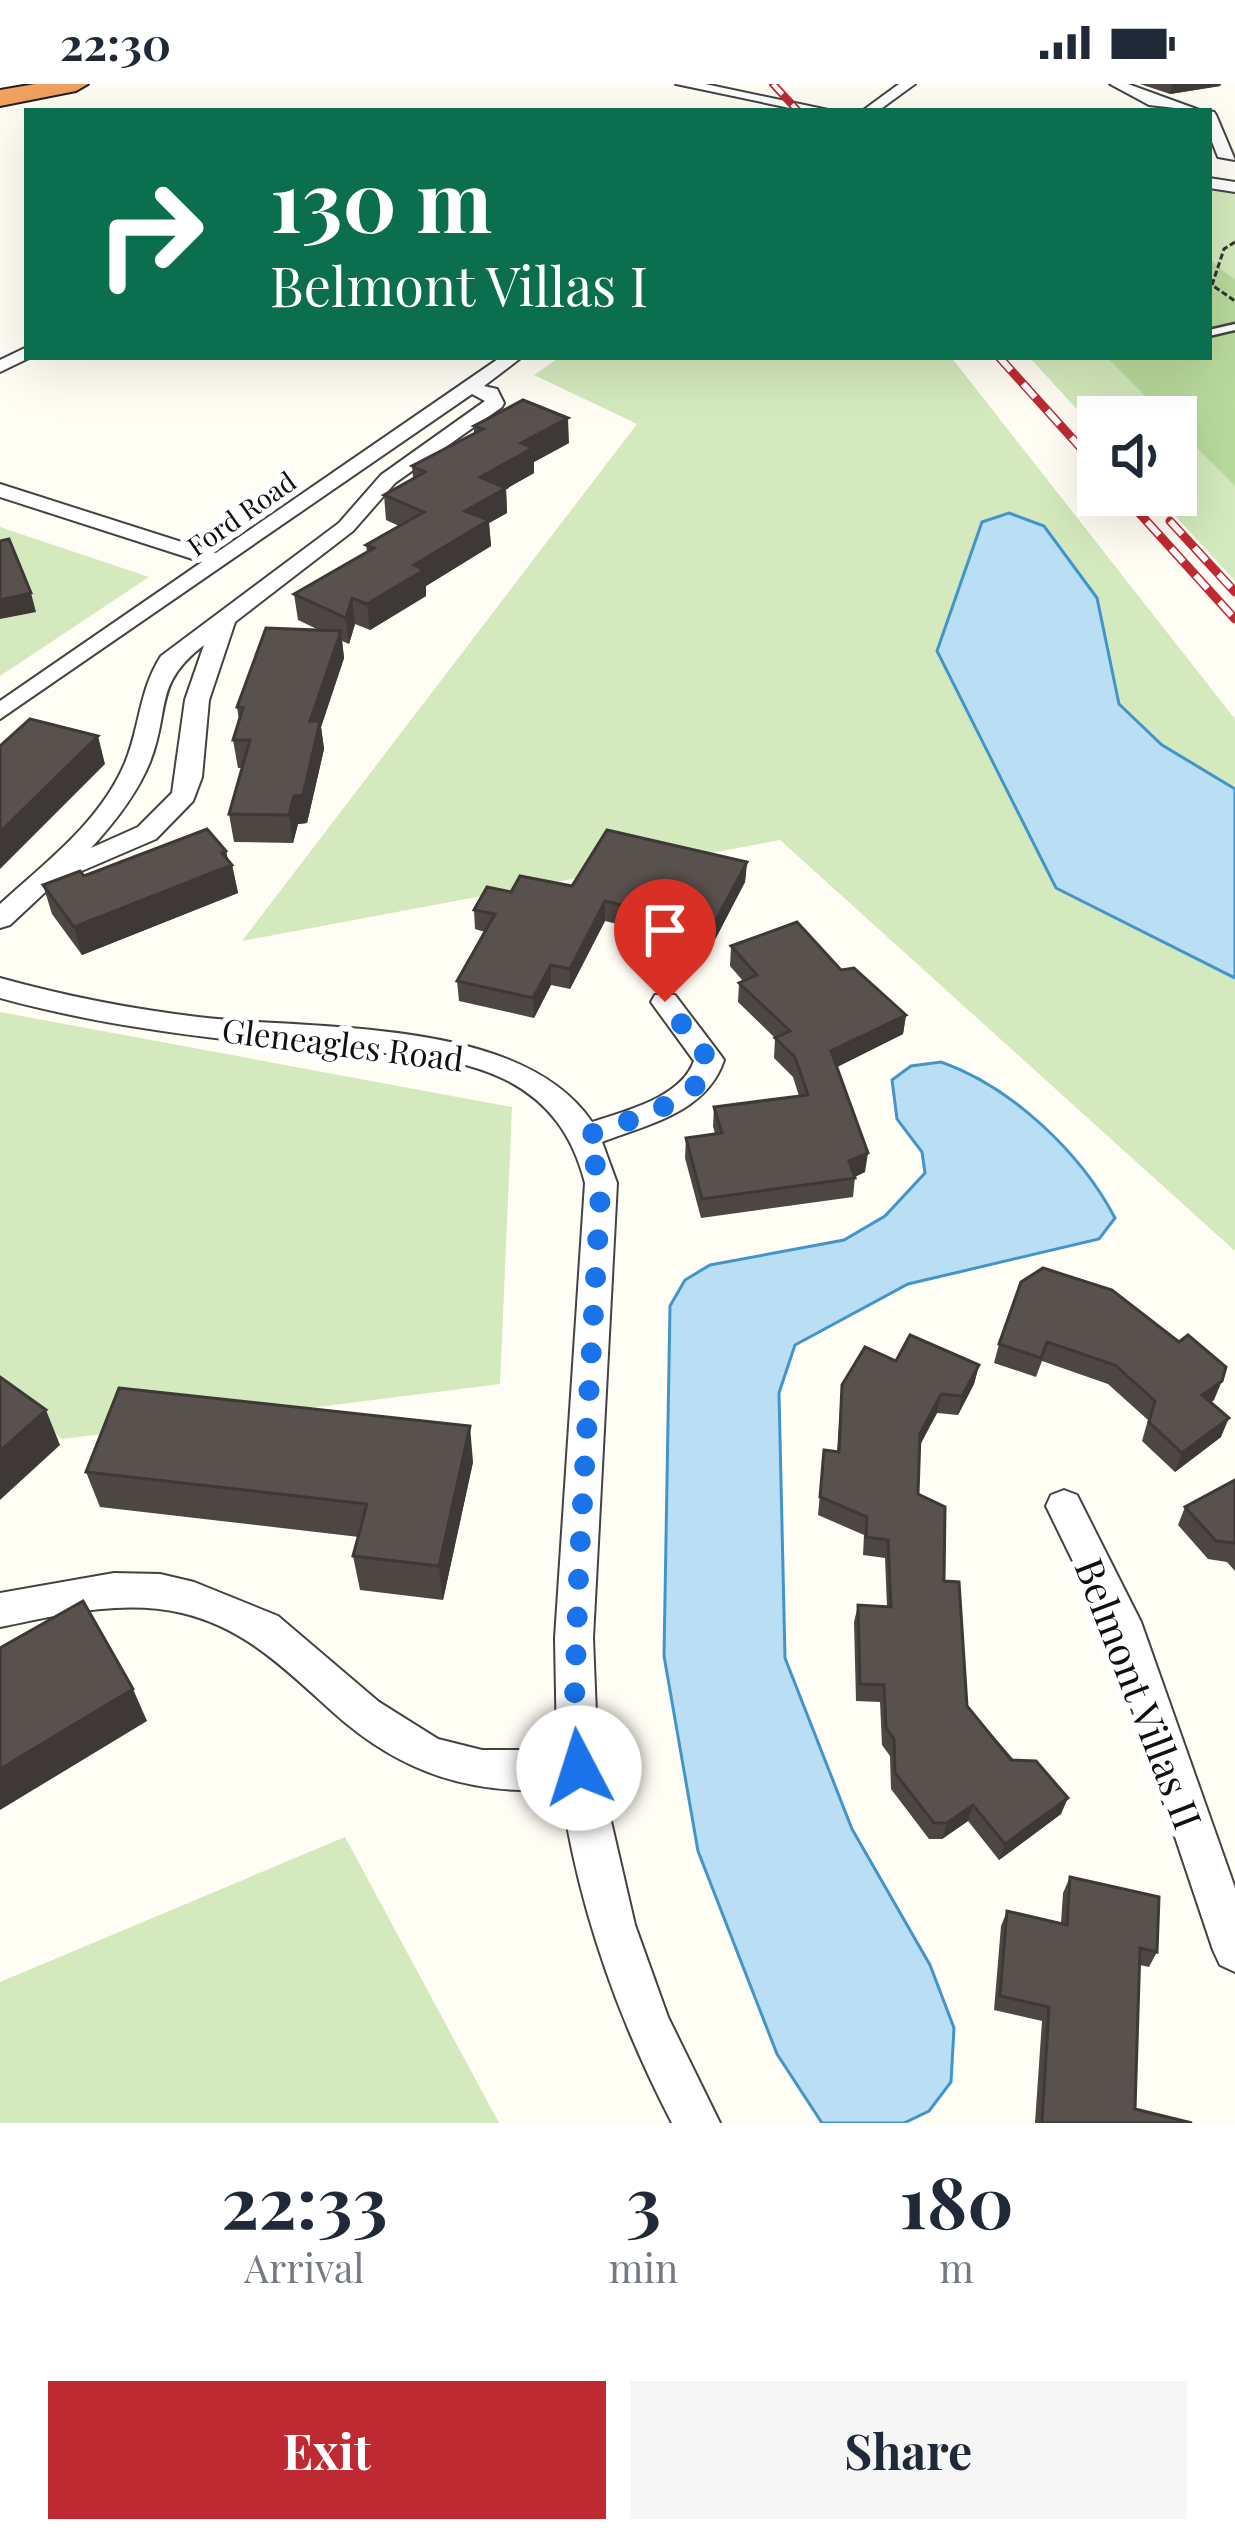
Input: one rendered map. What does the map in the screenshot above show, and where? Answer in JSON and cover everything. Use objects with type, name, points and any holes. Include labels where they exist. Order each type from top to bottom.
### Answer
[{"type":"highway","points":[[0,98],[76,84]]},
{"type":"street","points":[[683,84],[810,108]]},
{"type":"street","points":[[873,108],[908,84]]},
{"type":"street","points":[[1117,84],[1183,108]]},
{"type":"street","points":[[1212,124],[1223,158],[1231,165],[1212,183]]},
{"type":"street","points":[[1212,183],[1235,187]]},
{"type":"street","name":"Ford Road","points":[[0,712],[509,360]]},
{"type":"street","points":[[0,920],[115,803],[144,747],[152,692],[169,661],[346,527],[388,479],[496,403],[490,393],[469,388]]},
{"type":"street","points":[[0,490],[219,561]]},
{"type":"street","points":[[40,881],[123,847],[158,824],[184,796],[196,700],[225,618]]},
{"type":"street","name":"Gleneagles Road","points":[[0,988],[92,1011],[163,1022],[406,1047],[485,1060],[536,1084],[578,1120],[601,1183],[579,1564],[574,1713],[579,1768],[603,1884],[639,1997],[697,2123]]},
{"type":"street","points":[[586,1136],[694,1092],[707,1077],[709,1060],[665,1002]]},
{"type":"street","name":"Belmont Villas II","points":[[1064,1506],[1121,1622],[1235,1950]]},
{"type":"street","points":[[0,1610],[135,1589],[179,1595],[271,1633],[365,1715],[425,1754],[482,1770],[531,1773],[579,1768]]},
{"type":"path","points":[[1235,242],[1225,249],[1212,285],[1235,301]]},
{"type":"green space","points":[[1212,188],[1235,192],[1235,581],[1175,516],[1197,516],[1197,396],[1077,396],[1077,409],[1032,360],[1212,360]]},
{"type":"green space","points":[[1212,261],[1235,280],[1235,486],[1197,448],[1197,396],[1145,396],[1110,360],[1212,360]]},
{"type":"green space","points":[[556,360],[953,360],[1235,719],[1235,1251],[780,840],[242,941],[637,424],[534,375]]},
{"type":"green space","points":[[0,527],[149,577],[0,676]]},
{"type":"green space","points":[[0,1012],[512,1107],[500,1384],[62,1439],[0,1386]]},
{"type":"green space","points":[[345,1837],[499,2123],[0,2123],[0,1982]]},
{"type":"water","points":[[1009,513],[1044,526],[1097,598],[1119,704],[1162,745],[1235,789],[1235,978],[1056,888],[937,651],[982,522]]},
{"type":"water","points":[[941,1062],[993,1088],[1042,1125],[1083,1170],[1115,1218],[1099,1239],[908,1284],[795,1345],[779,1393],[785,1658],[852,1829],[930,1965],[954,2028],[951,2082],[929,2111],[904,2123],[822,2123],[777,2054],[698,1851],[664,1656],[670,1306],[685,1280],[710,1265],[844,1240],[885,1216],[925,1173],[922,1152],[897,1119],[892,1080],[911,1066]]},
{"type":"building","points":[[523,400],[568,418],[521,443],[533,448],[480,477],[506,488],[465,511],[489,520],[414,565],[424,570],[367,604],[352,598],[346,618],[294,594],[374,548],[366,545],[424,512],[384,495],[425,472],[412,466],[483,429],[474,426]]},
{"type":"building","points":[[9,539],[31,593],[0,600],[0,541]]},
{"type":"building","points":[[266,628],[341,631],[310,721],[320,721],[303,795],[294,796],[289,815],[229,814],[250,740],[233,740],[243,708],[237,707]]},
{"type":"building","points":[[30,719],[98,736],[0,832],[0,746]]},
{"type":"building","points":[[207,829],[232,865],[74,927],[43,885],[80,871],[84,876]]},
{"type":"building","points":[[607,830],[747,862],[709,933],[675,925],[679,919],[605,901],[570,969],[551,965],[533,998],[457,981],[495,914],[474,910],[487,887],[511,892],[520,876],[572,886]]},
{"type":"building","points":[[797,922],[841,970],[854,968],[906,1015],[831,1051],[868,1153],[849,1161],[855,1178],[702,1199],[686,1138],[722,1133],[714,1107],[808,1095],[795,1057],[775,1038],[790,1031],[739,983],[757,975],[731,946]]},
{"type":"building","points":[[1043,1268],[1112,1290],[1179,1342],[1188,1335],[1226,1367],[1222,1381],[1202,1395],[1229,1418],[1182,1453],[1149,1422],[1155,1401],[1115,1365],[1047,1342],[1041,1358],[999,1344],[1021,1282]]},
{"type":"building","points":[[910,1335],[979,1365],[962,1396],[941,1394],[920,1434],[918,1494],[945,1507],[944,1581],[959,1582],[967,1706],[1011,1760],[1036,1761],[1068,1798],[1005,1844],[973,1805],[947,1823],[934,1823],[895,1773],[884,1685],[860,1684],[858,1605],[891,1607],[888,1540],[866,1537],[867,1517],[820,1497],[824,1450],[839,1452],[842,1385],[865,1347],[896,1361]]},
{"type":"building","points":[[0,1377],[46,1410],[0,1451]]},
{"type":"building","points":[[119,1388],[470,1426],[439,1566],[353,1556],[367,1504],[86,1472]]},
{"type":"building","points":[[1235,1480],[1235,1543],[1216,1541],[1185,1507]]},
{"type":"building","points":[[83,1601],[133,1689],[0,1769],[0,1648]]},
{"type":"building","points":[[1070,1877],[1159,1897],[1157,1952],[1140,1948],[1135,2109],[1192,2123],[1042,2123],[1049,2007],[1000,1996],[1007,1911],[1067,1925]]},
{"type":"railway","points":[[773,84],[795,108]]},
{"type":"railway","points":[[1002,360],[1077,444]]},
{"type":"railway","points":[[1142,516],[1235,619]]},
{"type":"railway","points":[[1170,521],[1235,592]]},
{"type":"route","points":[[579,1768],[574,1713],[579,1564],[601,1183],[586,1136],[694,1092],[707,1077],[709,1060],[665,1002]]}]
